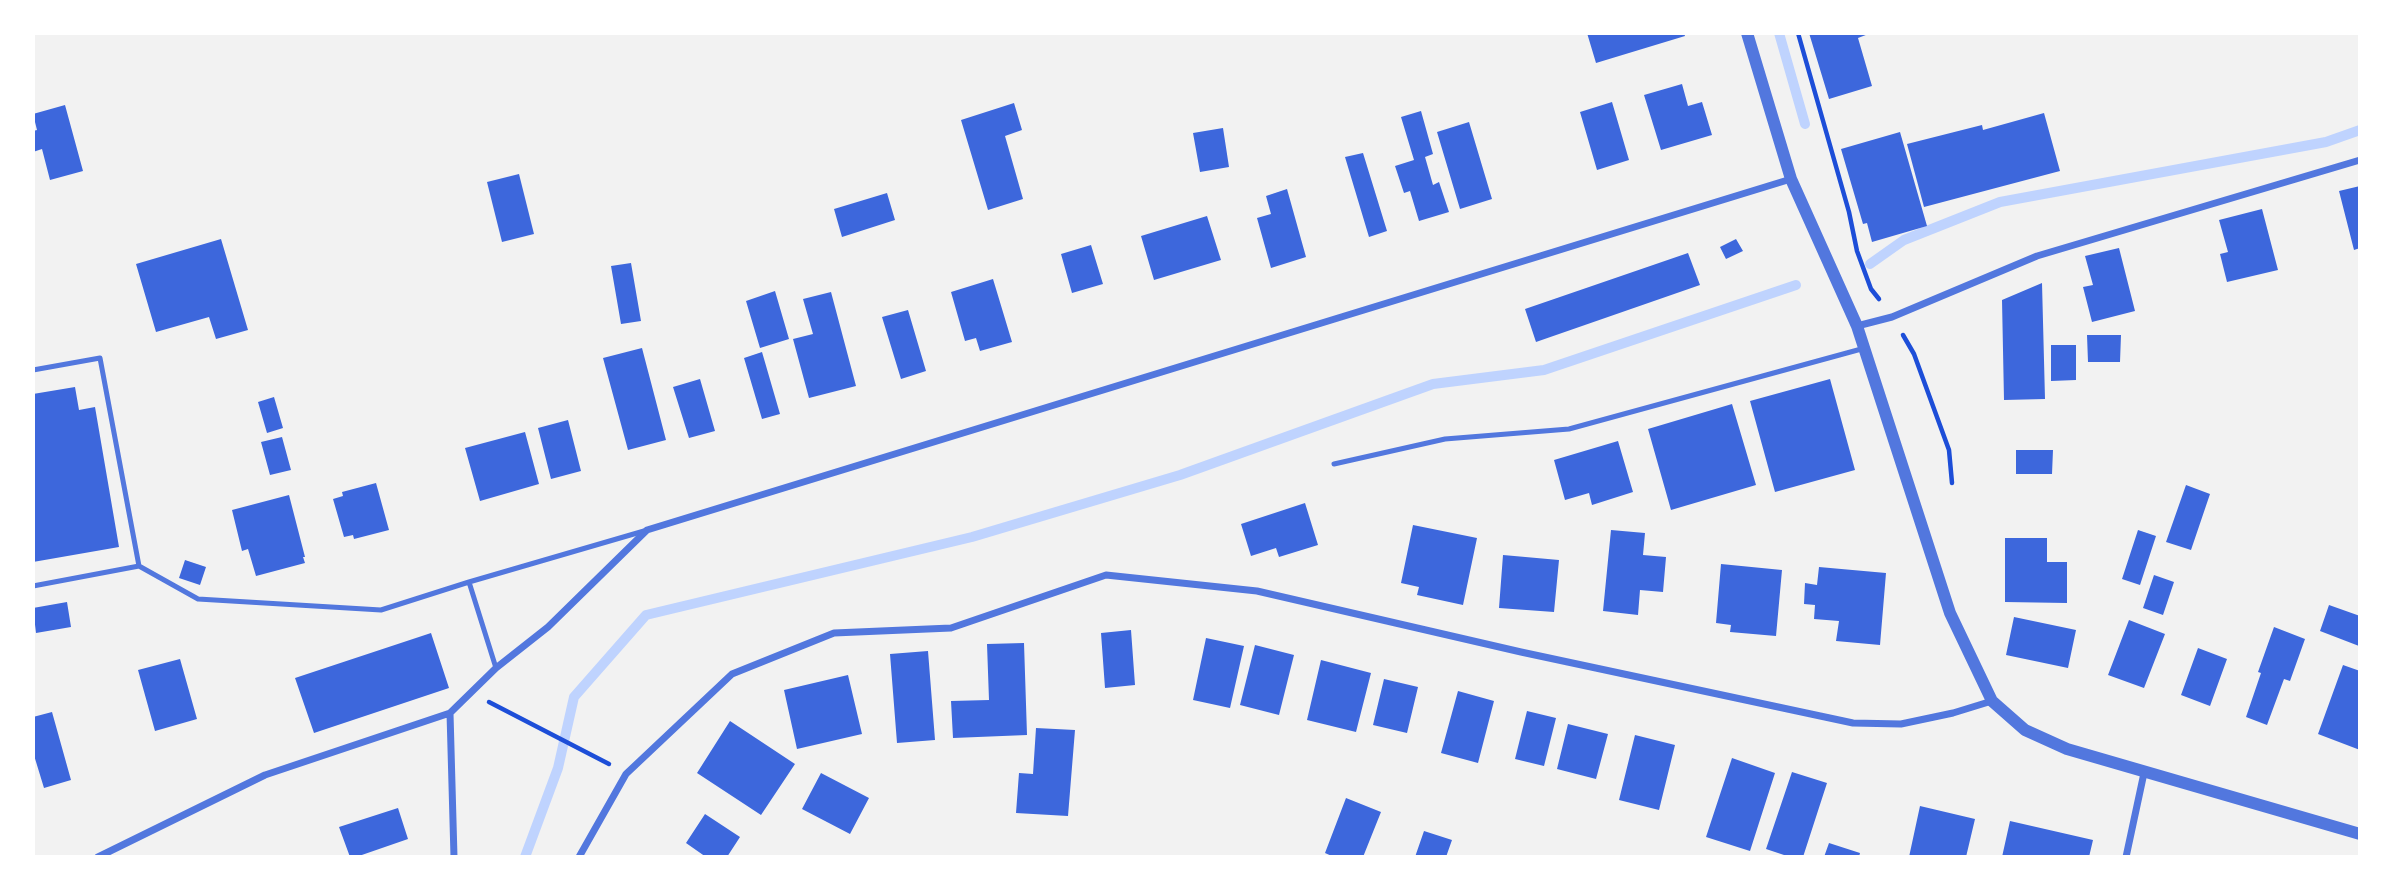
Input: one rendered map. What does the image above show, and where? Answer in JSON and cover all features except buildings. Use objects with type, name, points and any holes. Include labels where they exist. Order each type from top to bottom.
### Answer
[{"type":"street","points":[[1747,33],[1791,178],[1865,348],[1950,613],[1992,701],[2025,730],[2067,749],[2360,834]]},
{"type":"street","points":[[1857,326],[1892,317],[2037,257],[2360,160]]},
{"type":"street","points":[[98,857],[265,775],[450,713],[496,668],[548,627],[647,530],[1791,178]]},
{"type":"street","points":[[579,857],[626,774],[732,674],[834,633],[951,628],[1106,575],[1258,591],[1534,655],[1853,723],[1901,724],[1992,701]]},
{"type":"street","points":[[450,713],[454,857]]},
{"type":"street","points":[[2126,857],[2144,773]]},
{"type":"lane","points":[[1334,464],[1445,439],[1569,429],[1865,348]]},
{"type":"lane","points":[[33,370],[100,358],[139,566]]},
{"type":"lane","points":[[33,586],[139,566],[198,598],[381,610],[647,530]]},
{"type":"lane","points":[[469,582],[496,668]]},
{"type":"path","points":[[1798,33],[1849,212],[1857,251],[1871,289],[1914,354],[1949,450],[1952,483]]},
{"type":"path","points":[[470,692],[584,750]]},
{"type":"waterway","points":[[1779,33],[1805,124]]},
{"type":"waterway","points":[[1870,264],[1904,240],[2000,202],[2326,142],[2360,130]]},
{"type":"waterway","points":[[525,857],[558,768],[574,697],[646,615],[972,537],[1180,475],[1433,384],[1544,370],[1796,285]]}]
